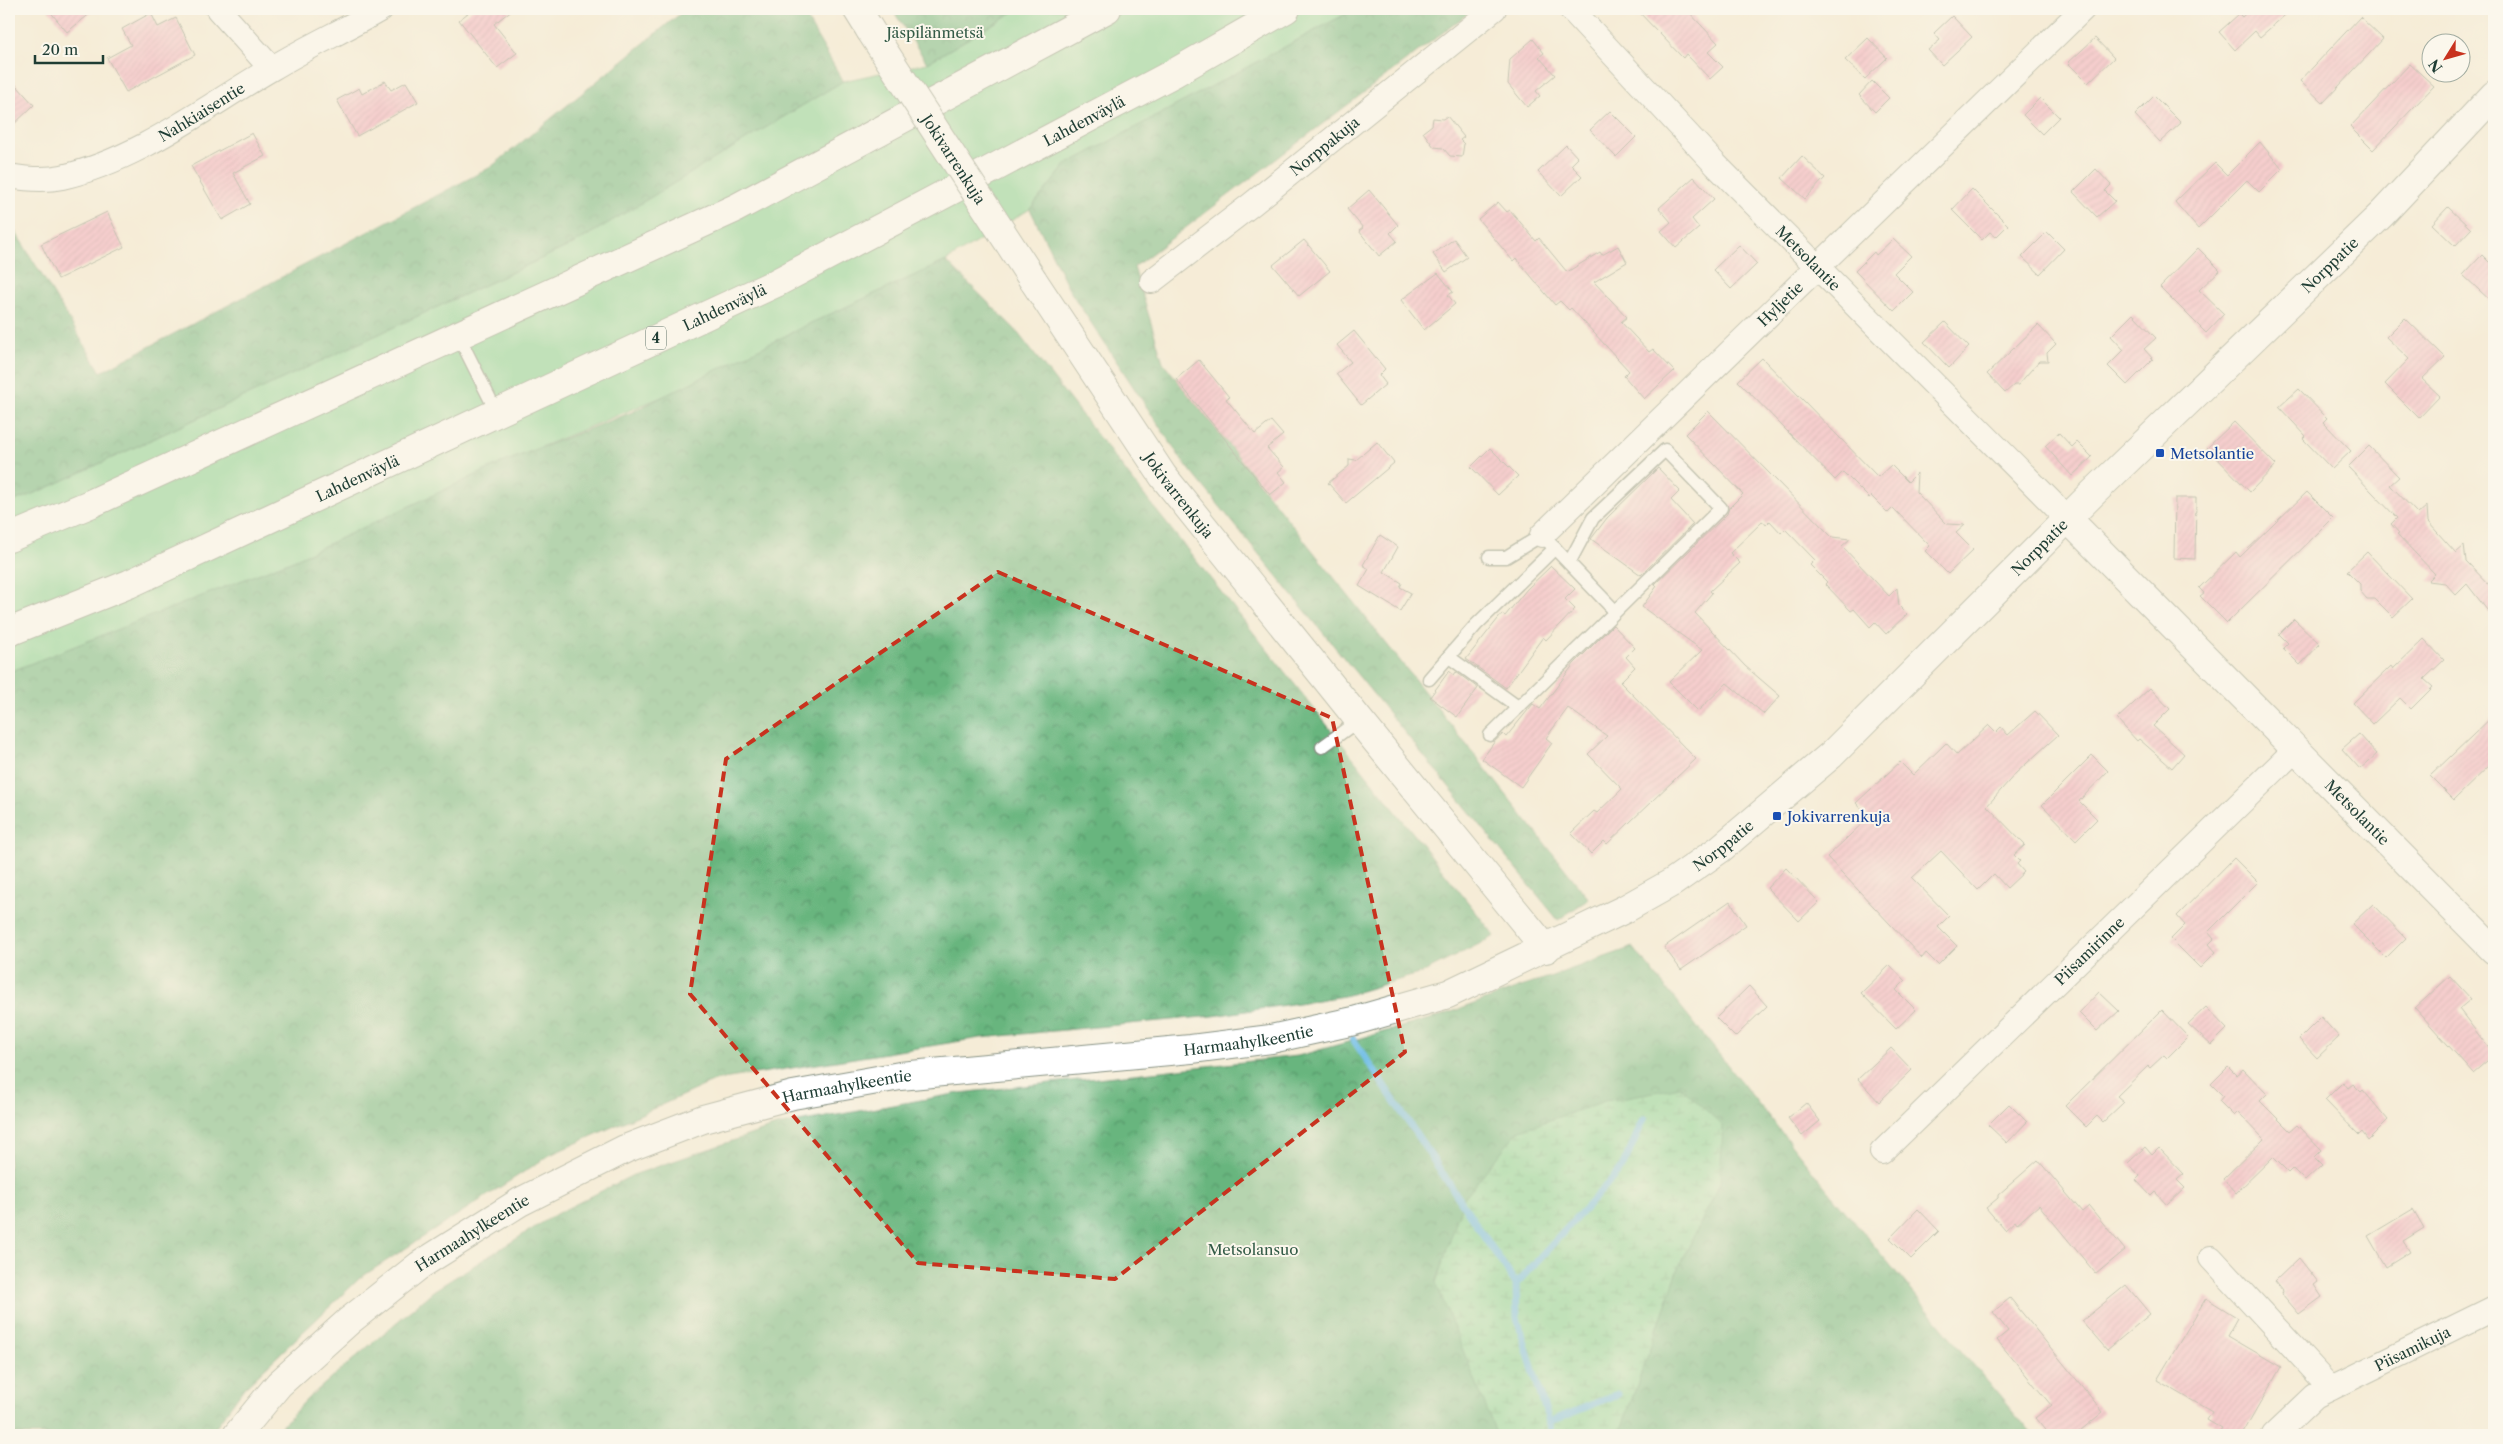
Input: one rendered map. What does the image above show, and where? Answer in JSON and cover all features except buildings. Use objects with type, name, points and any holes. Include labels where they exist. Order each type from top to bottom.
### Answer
[{"type":"main road","points":[[9,538],[90,504],[736,208],[1107,9]]},
{"type":"main road","name":"Lahdenväylä","points":[[9,632],[129,584],[776,283],[1174,73],[1286,9]]},
{"type":"main road","name":"Jokivarrenkuja","points":[[863,19],[1163,476],[1546,949]]},
{"type":"main road","name":"Norppatie","points":[[1546,949],[1625,909],[1672,882],[1720,849],[1770,809],[1831,755],[2068,519],[2375,220],[2494,96]]},
{"type":"main road","name":"Metsolantie","points":[[2068,519],[2492,944]]},
{"type":"main road","name":"Harmaahylkeentie","points":[[237,1435],[279,1384],[349,1321],[420,1265],[520,1202],[625,1149],[695,1122],[793,1095],[900,1076],[1191,1049],[1270,1039],[1354,1021],[1448,994],[1546,949]]},
{"type":"street","points":[[218,9],[271,68]]},
{"type":"street","name":"Nahkiaisentie","points":[[9,176],[32,180],[62,177],[117,158],[184,122],[271,68],[381,9]]},
{"type":"street","name":"Norppakuja","points":[[1152,281],[1252,204],[1494,9]]},
{"type":"street","name":"Hyljetie","points":[[1548,542],[1816,267],[2083,9]]},
{"type":"street","name":"Metsolantie","points":[[1582,12],[1697,145],[2068,519]]},
{"type":"street","name":"Piisamirinne","points":[[1882,1152],[2296,749]]},
{"type":"street","points":[[2211,1258],[2330,1388]]},
{"type":"street","name":"Piisamikuja","points":[[2274,1435],[2315,1396],[2494,1308]]},
{"type":"lane","points":[[458,335],[496,413]]},
{"type":"lane","points":[[1490,735],[1721,508],[1665,450],[1593,518],[1569,563]]},
{"type":"lane","points":[[1489,557],[1506,557],[1548,542]]},
{"type":"lane","points":[[1548,542],[1615,611]]},
{"type":"lane","points":[[1429,680],[1548,542]]},
{"type":"lane","points":[[1449,657],[1518,707]]},
{"type":"lane","points":[[1322,747],[1359,720]]},
{"type":"highlighted area","points":[[998,572],[1332,718],[1405,1052],[1115,1279],[918,1263],[690,994],[726,759]]},
{"type":"green space","points":[[686,9],[801,9],[843,81],[575,243],[45,489],[9,503],[9,221],[101,372],[491,167]]},
{"type":"green space","name":"Jäspilänmetsä","points":[[892,9],[1018,9],[927,63]]},
{"type":"green space","points":[[1018,9],[1355,9],[1066,165],[1030,209],[946,261],[811,323],[669,394],[502,463],[296,559],[9,673],[9,503],[45,489],[575,243],[843,81],[927,63]]},
{"type":"green space","points":[[1355,9],[1474,9],[1134,267],[1163,362],[1589,899],[1558,920],[1181,459],[1070,291],[1030,209],[1066,165]]},
{"type":"green space","points":[[946,261],[1014,328],[1144,495],[1495,936],[1422,973],[1344,996],[1213,1016],[980,1038],[717,1080],[550,1155],[360,1278],[244,1388],[210,1435],[9,1435],[9,672],[296,559],[502,463],[632,412],[811,323]]},
{"type":"green space","name":"Metsolansuo","points":[[1633,947],[1831,1194],[2032,1435],[1619,1435],[1681,1262],[1720,1184],[1498,1435],[273,1435],[308,1398],[433,1291],[556,1214],[633,1175],[776,1126],[960,1093],[1298,1056],[1440,1016]]},
{"type":"green space","points":[[1681,1087],[1723,1126],[1720,1184],[1681,1262],[1619,1435],[1497,1435],[1436,1283],[1464,1198],[1518,1131],[1605,1101]]},
{"type":"waterway","points":[[1353,1039],[1516,1284],[1517,1318],[1553,1435]]},
{"type":"waterway","points":[[1516,1284],[1622,1168],[1644,1119]]},
{"type":"waterway","points":[[1549,1422],[1618,1394]]},
{"type":"place","name":"Metsolantie","points":[[2160,453]]},
{"type":"place","name":"Jokivarrenkuja","points":[[1777,816]]}]
